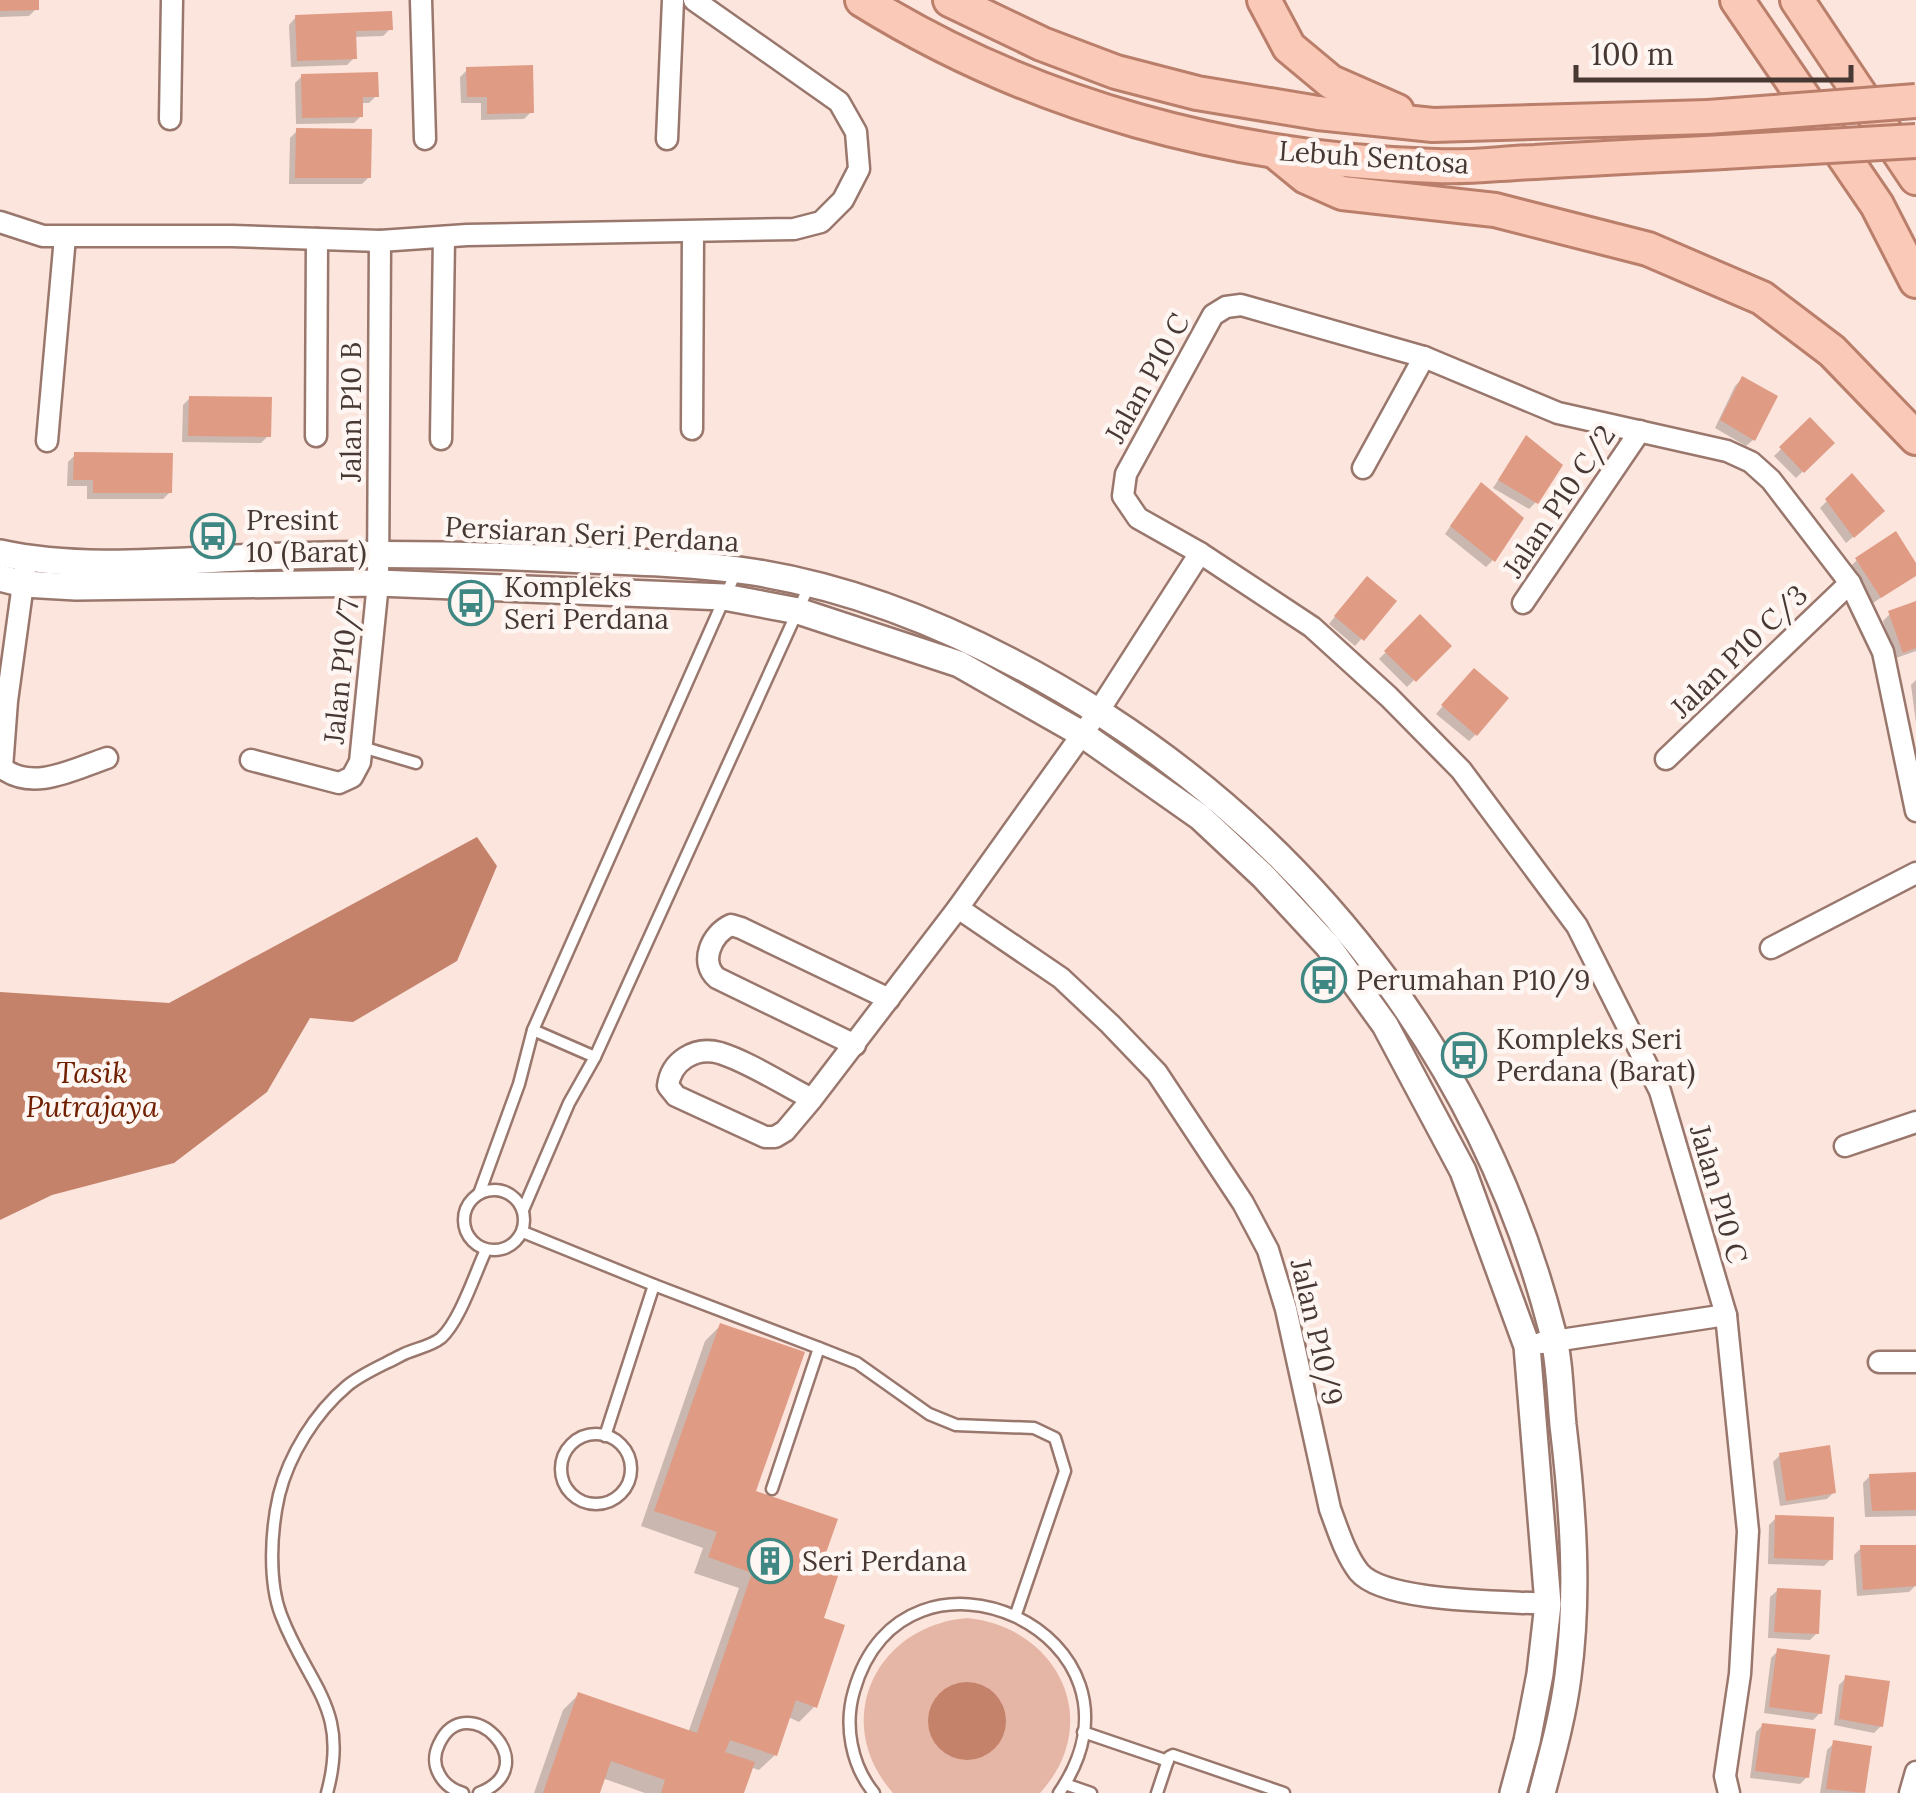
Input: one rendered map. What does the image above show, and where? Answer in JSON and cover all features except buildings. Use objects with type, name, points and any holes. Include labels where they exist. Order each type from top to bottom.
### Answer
[{"type":"main road","name":"Lebuh Sentosa","points":[[862,0],[957,54],[1025,84],[1103,112],[1275,152],[1438,166],[1916,141]]},
{"type":"main road","name":"Lebuh Sentosa","points":[[950,0],[1042,44],[1116,72],[1197,93],[1433,125],[1708,117],[1916,100]]},
{"type":"main road","points":[[1264,0],[1289,48],[1331,82],[1433,125]]},
{"type":"main road","points":[[1737,0],[1877,204],[1916,281]]},
{"type":"main road","points":[[1797,0],[1916,178]]},
{"type":"main road","points":[[1275,152],[1306,177],[1342,193],[1496,210],[1648,248],[1762,298],[1832,350],[1916,438]]},
{"type":"street","points":[[170,119],[172,0]]},
{"type":"street","points":[[421,0],[424,138]]},
{"type":"street","points":[[667,139],[673,0]]},
{"type":"street","points":[[0,222],[42,236],[380,241],[794,229],[821,222],[843,200],[859,169],[856,132],[839,102],[694,0]]},
{"type":"street","points":[[692,429],[693,232]]},
{"type":"street","points":[[48,442],[65,237]]},
{"type":"street","points":[[441,439],[444,237]]},
{"type":"street","points":[[316,436],[317,239]]},
{"type":"street","name":"Jalan P10 B","points":[[378,583],[380,241]]},
{"type":"street","name":"Jalan P10 C","points":[[1730,1793],[1726,1776],[1740,1674],[1748,1530],[1726,1316],[1660,1090],[1577,926],[1461,770],[1312,627],[1200,553],[1138,518],[1123,496],[1126,474],[1213,315],[1226,307],[1241,305],[1424,357],[1558,413],[1727,450],[1750,462],[1771,480],[1850,583],[1883,652],[1916,811]]},
{"type":"street","points":[[1363,468],[1424,357]]},
{"type":"street","name":"Jalan P10 C/2","points":[[1523,602],[1640,431]]},
{"type":"street","points":[[812,1100],[718,1052],[699,1052],[680,1059],[670,1074],[668,1086],[676,1096],[764,1137],[785,1131],[812,1100],[855,1045],[958,908],[1098,712],[1200,553]]},
{"type":"street","points":[[13,555],[2,768],[16,778],[40,779],[107,758]]},
{"type":"street","name":"Persiaran Seri Perdana","points":[[13,555],[77,562],[378,556],[594,560],[737,571],[856,596],[970,639],[1098,712],[1217,796],[1347,927],[1406,1006],[1489,1158],[1527,1247],[1554,1341],[1572,1500],[1573,1606],[1568,1677],[1542,1793]]},
{"type":"street","name":"Persiaran Seri Perdana","points":[[12,581],[76,587],[378,583],[724,597],[798,611],[959,664],[1082,734],[1200,818],[1328,946],[1385,1024],[1463,1171],[1528,1346],[1548,1604],[1537,1691],[1512,1793]]},
{"type":"street","name":"Jalan P10/7","points":[[250,760],[338,782],[352,777],[361,746],[378,583]]},
{"type":"street","name":"Jalan P10 C/3","points":[[1666,758],[1850,583]]},
{"type":"street","points":[[1771,948],[1916,873]]},
{"type":"street","name":"Jalan P10/9","points":[[958,908],[1061,978],[1110,1024],[1157,1073],[1242,1203],[1268,1250],[1286,1309],[1330,1509],[1341,1540],[1360,1572],[1373,1583],[1397,1592],[1548,1604]]},
{"type":"street","points":[[855,1045],[717,978],[708,970],[706,959],[722,929],[730,925],[742,928],[889,999]]},
{"type":"street","points":[[1844,1146],[1916,1122]]},
{"type":"street","points":[[1528,1346],[1726,1316]]},
{"type":"street","points":[[1879,1362],[1916,1362]]},
{"type":"street","points":[[1910,1793],[1916,1772]]},
{"type":"lane","points":[[737,571],[533,1030],[519,1084],[479,1194],[468,1205],[464,1224],[469,1238],[486,1250],[506,1248],[523,1232],[523,1210],[569,1103],[596,1058],[809,586]]},
{"type":"lane","points":[[361,746],[416,763]]},
{"type":"lane","points":[[533,1030],[596,1058]]},
{"type":"lane","points":[[479,1194],[502,1191],[513,1196],[523,1210]]},
{"type":"lane","points":[[523,1232],[857,1363],[929,1414],[956,1425],[1034,1428],[1054,1438],[1066,1470],[1016,1614]]},
{"type":"lane","points":[[328,1793],[336,1741],[330,1710],[280,1613],[274,1534],[279,1495],[293,1455],[318,1418],[348,1385],[404,1353],[438,1341],[449,1330],[486,1250]]},
{"type":"lane","points":[[604,1436],[654,1285]]},
{"type":"lane","points":[[772,1488],[819,1348]]},
{"type":"lane","points":[[594,1434],[604,1436],[623,1448],[630,1475],[614,1499],[586,1503],[567,1488],[561,1474],[562,1462],[578,1440],[594,1434]]},
{"type":"lane","points":[[874,1793],[858,1767],[849,1722],[857,1680],[883,1639],[909,1619],[946,1605],[994,1606],[1016,1614],[1040,1629],[1060,1650],[1076,1679],[1084,1711],[1077,1761],[1062,1789],[1092,1793]]},
{"type":"lane","points":[[456,1792],[438,1773],[438,1746],[452,1728],[480,1724],[498,1736],[506,1757],[498,1780],[479,1793]]},
{"type":"lane","points":[[1083,1732],[1168,1761]]},
{"type":"lane","points":[[1157,1793],[1169,1757],[1178,1755],[1284,1793]]},
{"type":"shaded area","points":[[967,1618],[999,1625],[1026,1639],[1047,1659],[1062,1682],[1069,1709],[1069,1737],[1059,1765],[1040,1793],[893,1793],[874,1765],[865,1737],[864,1709],[872,1682],[887,1658],[908,1639],[935,1625]]},
{"type":"water","name":"Tasik Putrajaya","points":[[477,837],[497,866],[457,961],[353,1022],[310,1018],[267,1092],[174,1163],[52,1195],[0,1220],[0,992],[169,1003]]},
{"type":"water","points":[[959,1682],[975,1682],[1000,1699],[1006,1721],[1000,1743],[989,1754],[975,1760],[959,1760],[934,1743],[928,1729],[928,1713],[945,1688]]},
{"type":"place","name":"Presint 10 (Barat)","points":[[213,536]]},
{"type":"place","name":"Kompleks Seri Perdana","points":[[471,603]]},
{"type":"place","name":"Perumahan P10/9","points":[[1324,980]]},
{"type":"place","name":"Kompleks Seri Perdana (Barat)","points":[[1464,1055]]},
{"type":"place","name":"Seri Perdana","points":[[770,1561]]}]
